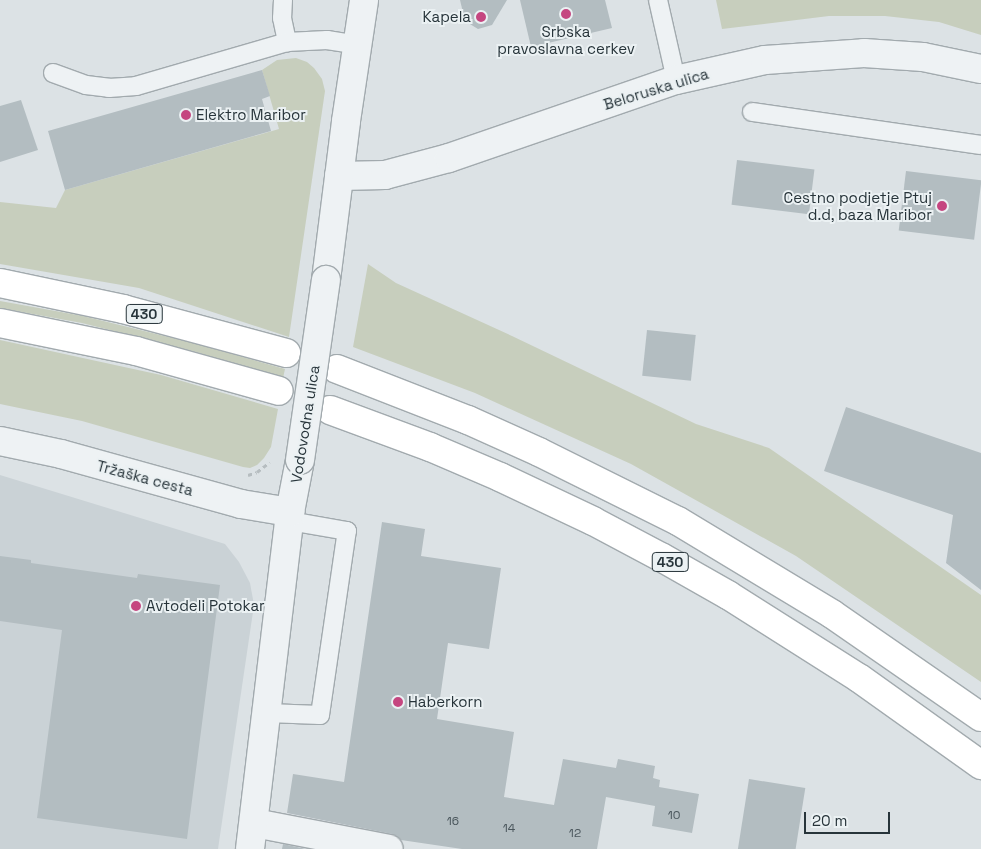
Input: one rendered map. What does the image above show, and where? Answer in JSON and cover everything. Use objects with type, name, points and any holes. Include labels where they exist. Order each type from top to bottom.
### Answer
[{"type":"highway","name":"430","points":[[0,283],[123,309],[286,353]]},
{"type":"highway","points":[[0,323],[136,351],[279,391]]},
{"type":"highway","name":"430","points":[[337,369],[468,420],[539,452],[678,521],[832,614],[981,716]]},
{"type":"highway","name":"430","points":[[330,410],[430,447],[500,477],[593,521],[661,557],[728,595],[851,673],[981,765]]},
{"type":"street","name":"Vodovodna ulica","points":[[252,836],[289,517],[300,460],[364,0]]},
{"type":"street","name":"Beloruska ulica","points":[[339,176],[385,175],[449,158],[676,80],[765,60],[864,53],[924,57],[981,69]]},
{"type":"street","name":"Tržaška cesta","points":[[0,441],[61,454],[289,517]]},
{"type":"street","points":[[252,836],[389,849]]},
{"type":"lane","points":[[283,0],[282,18],[287,42]]},
{"type":"lane","points":[[658,0],[676,80]]},
{"type":"lane","points":[[53,73],[86,85],[109,88],[136,86],[287,42],[327,40],[357,45]]},
{"type":"lane","points":[[752,112],[981,145]]},
{"type":"lane","points":[[267,713],[320,715],[347,531],[289,517]]},
{"type":"shaded area","points":[[0,475],[225,544],[239,562],[250,583],[254,605],[218,849],[0,849]]},
{"type":"green space","points":[[716,0],[981,0],[981,35],[939,22],[885,16],[829,16],[722,29]]},
{"type":"green space","points":[[296,58],[307,62],[314,68],[322,79],[325,91],[289,337],[139,288],[0,264],[0,202],[56,208],[65,190],[279,129],[262,70],[277,60]]},
{"type":"green space","points":[[368,264],[396,283],[696,424],[769,448],[981,595],[981,682],[796,556],[631,464],[475,393],[353,347]]},
{"type":"green space","points":[[0,301],[83,316],[197,344],[285,369],[283,378],[196,352],[82,323],[0,308]]},
{"type":"green space","points":[[0,340],[161,375],[278,409],[271,447],[257,465],[250,468],[243,467],[82,421],[0,404]]},
{"type":"building","name":"Kapela","points":[[460,0],[507,0],[492,25],[478,29],[465,21]]},
{"type":"building","name":"Srbska pravoslavna cerkev","points":[[520,0],[605,0],[612,28],[531,47]]},
{"type":"building","name":"Elektro Maribor","points":[[262,70],[270,96],[262,99],[271,131],[65,190],[48,131]]},
{"type":"building","points":[[21,100],[38,150],[0,162],[0,106]]},
{"type":"building","points":[[737,160],[814,170],[809,214],[732,205]]},
{"type":"building","name":"Cestno podjetje Ptuj d.d, baza Maribor","points":[[906,171],[981,180],[974,240],[899,231]]},
{"type":"building","points":[[647,330],[696,335],[691,381],[642,376]]},
{"type":"building","points":[[846,407],[981,453],[981,590],[946,563],[953,515],[824,471]]},
{"type":"building","points":[[382,522],[425,529],[421,556],[501,568],[489,649],[448,643],[437,719],[514,732],[504,797],[554,805],[563,759],[616,768],[618,759],[655,766],[653,778],[660,780],[659,787],[699,794],[692,833],[652,826],[655,806],[606,797],[597,849],[462,849],[401,840],[392,834],[287,813],[293,774],[344,782]]},
{"type":"building","points":[[0,556],[31,560],[31,563],[137,578],[138,574],[220,585],[187,839],[37,818],[62,630],[0,621]]},
{"type":"building","points":[[749,779],[805,788],[796,849],[738,849]]},
{"type":"building","points":[[283,844],[306,849],[282,849]]},
{"type":"place","name":"Srbska pravoslavna cerkev","points":[[566,14]]},
{"type":"place","name":"Kapela","points":[[481,17]]},
{"type":"place","name":"Elektro Maribor","points":[[186,115]]},
{"type":"place","name":"Cestno podjetje Ptuj d.d, baza Maribor","points":[[942,206]]},
{"type":"place","name":"Avtodeli Potokar","points":[[136,606]]},
{"type":"place","name":"Haberkorn","points":[[398,702]]}]
